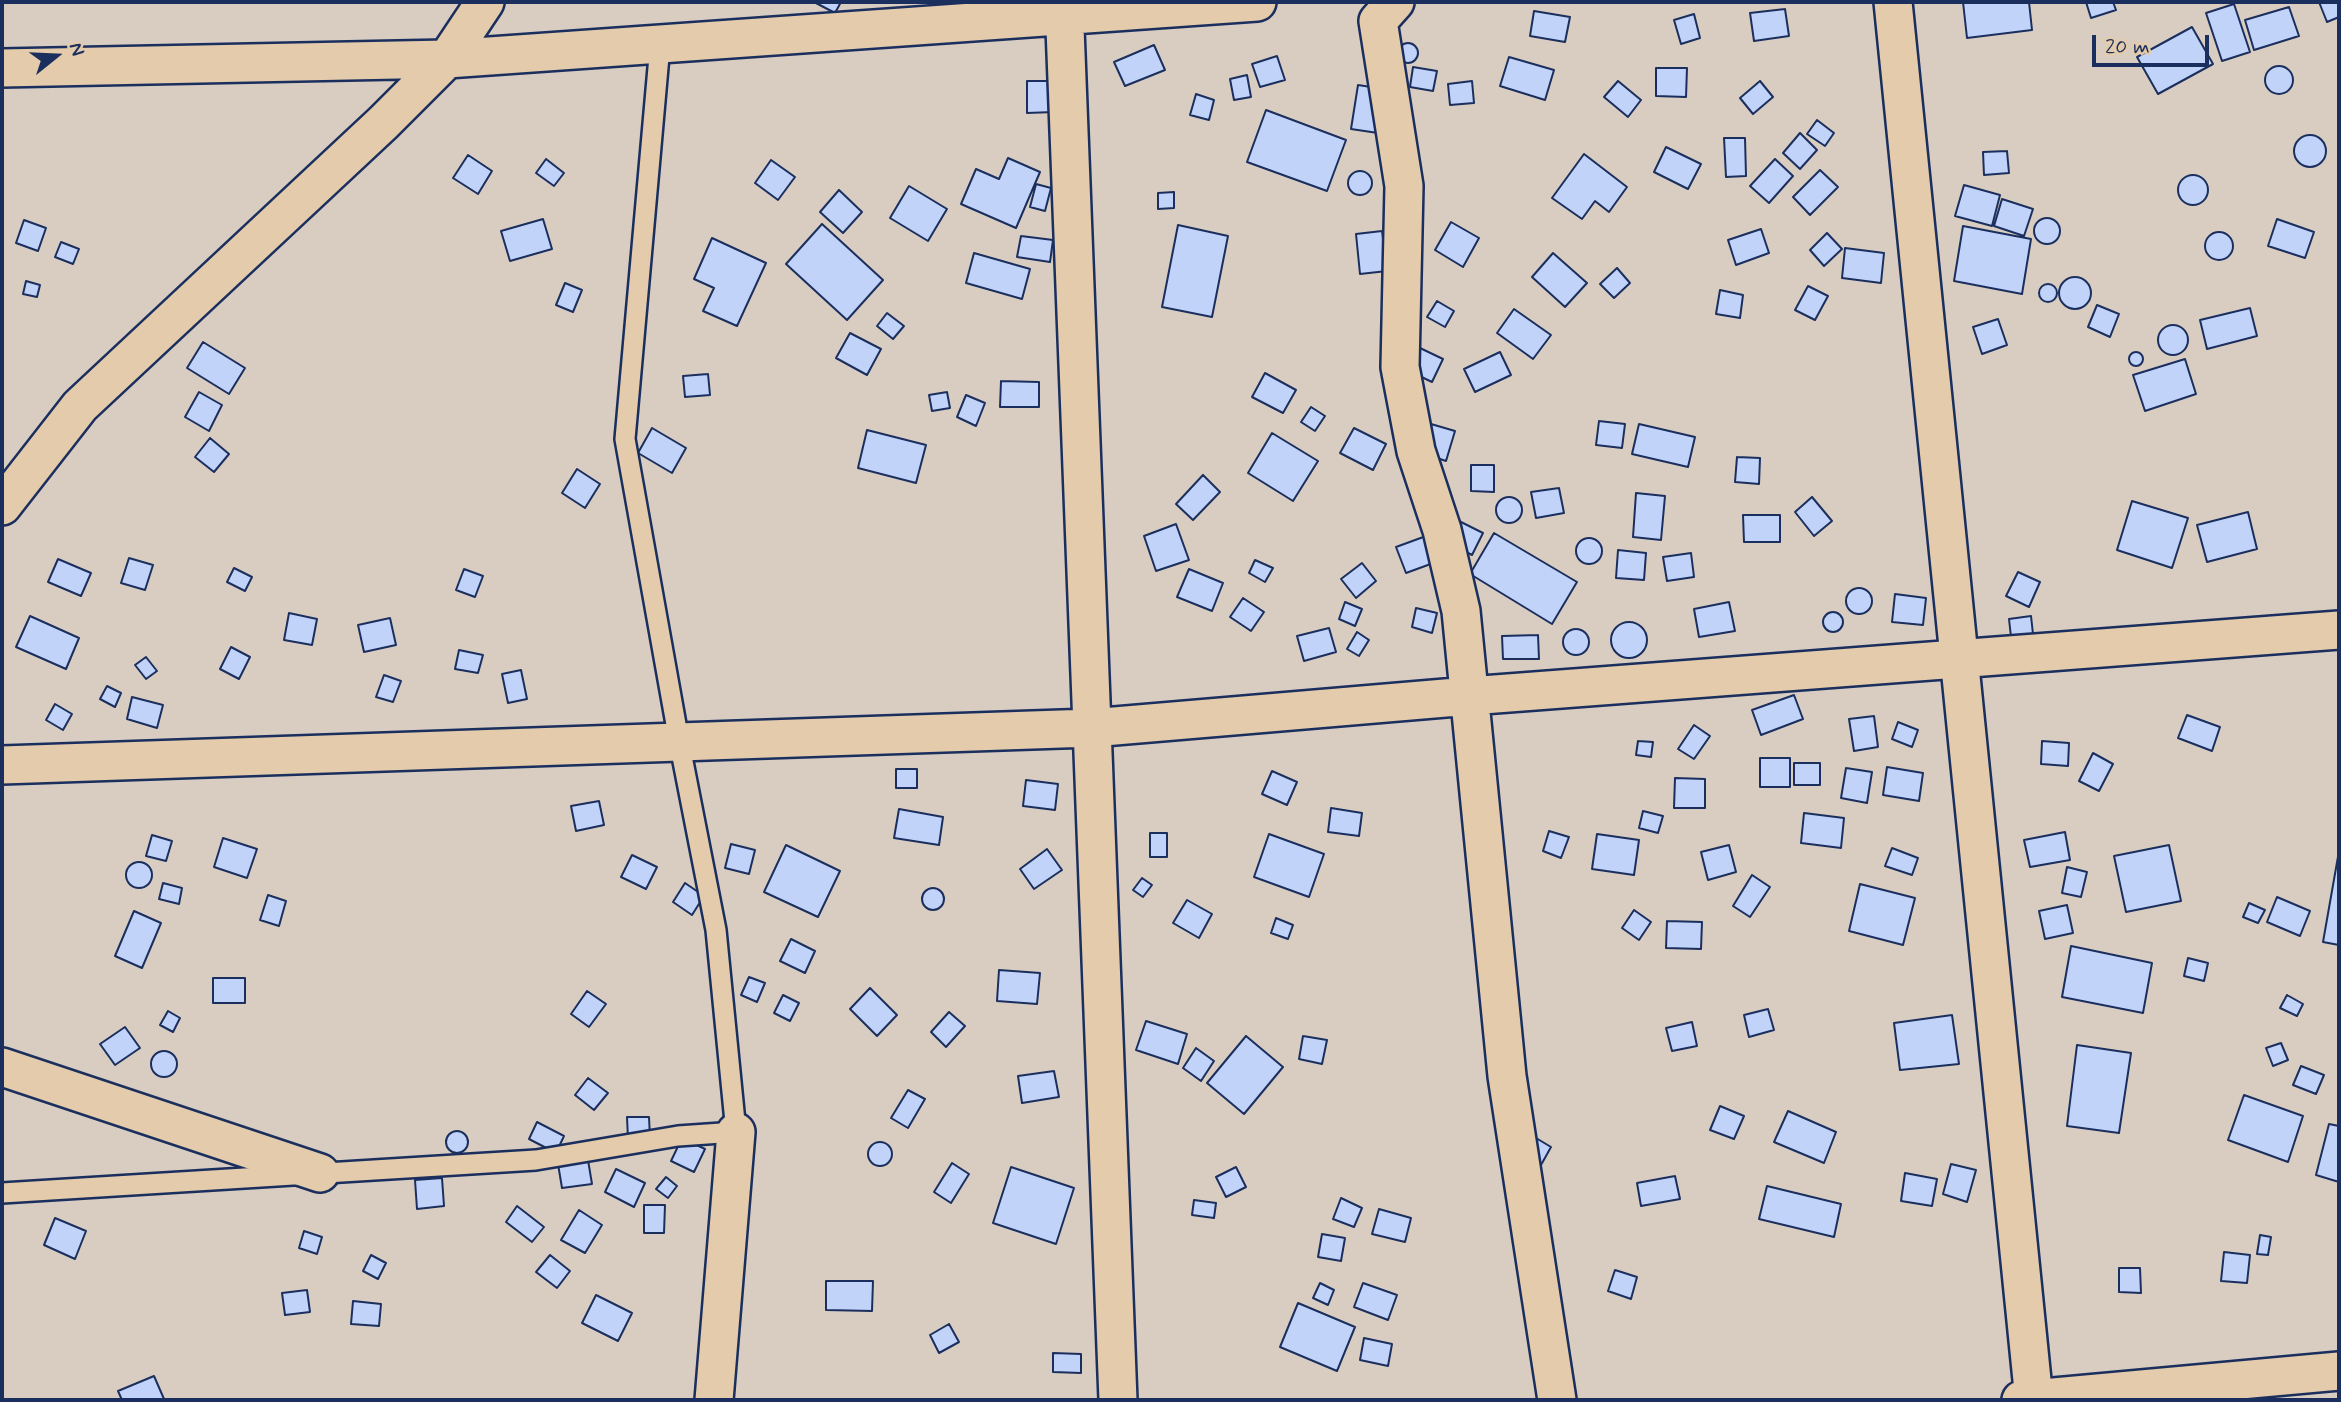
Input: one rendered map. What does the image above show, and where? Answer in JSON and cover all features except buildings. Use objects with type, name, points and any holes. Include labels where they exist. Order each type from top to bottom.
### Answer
[{"type":"street","points":[[2,506],[80,406],[373,132],[447,59],[485,2]]},
{"type":"street","points":[[2,68],[447,59],[660,45],[1064,9],[1257,2]]},
{"type":"street","points":[[1395,2],[1378,21],[1404,186],[1400,366],[1416,451],[1442,530],[1461,611],[1507,1076],[1557,1400]]},
{"type":"street","points":[[1892,2],[2030,1400],[2339,1371]]},
{"type":"street","points":[[1064,9],[1118,1400]]},
{"type":"street","points":[[2,765],[1091,728],[1469,696],[2339,630]]},
{"type":"street","points":[[2,1067],[320,1173]]},
{"type":"street","points":[[714,1400],[736,1132]]},
{"type":"lane","points":[[2,1193],[537,1160],[678,1136],[736,1132],[716,930],[625,439],[660,45]]}]
